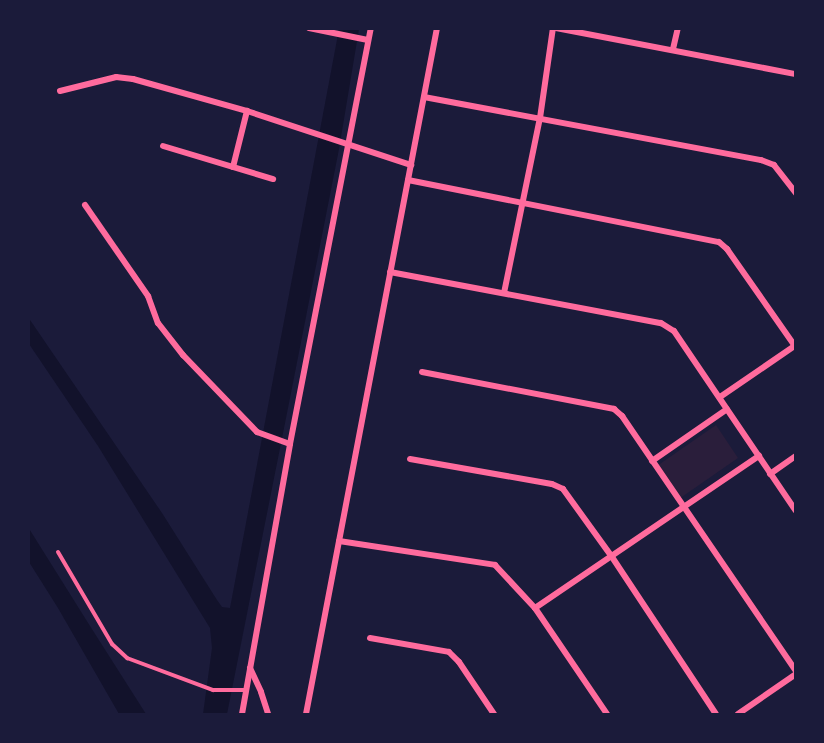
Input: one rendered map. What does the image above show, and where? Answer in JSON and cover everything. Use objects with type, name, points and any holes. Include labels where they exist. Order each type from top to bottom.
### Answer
[{"type":"street","points":[[309,28],[367,39]]},
{"type":"street","points":[[242,714],[345,142],[370,28]]},
{"type":"street","points":[[306,714],[437,28]]},
{"type":"street","points":[[504,293],[540,118],[554,28],[795,74]]},
{"type":"street","points":[[673,49],[678,28]]},
{"type":"street","points":[[60,91],[116,77],[133,78],[247,111],[411,165]]},
{"type":"street","points":[[424,97],[761,160],[774,165],[795,193]]},
{"type":"street","points":[[233,167],[247,111]]},
{"type":"street","points":[[163,146],[273,179]]},
{"type":"street","points":[[408,180],[523,205],[719,242],[727,249],[795,345],[720,398]]},
{"type":"street","points":[[85,205],[148,296],[158,323],[168,337],[257,432],[289,444]]},
{"type":"street","points":[[390,272],[661,323],[674,331],[795,511]]},
{"type":"street","points":[[422,372],[614,409],[622,416],[795,673],[738,714]]},
{"type":"street","points":[[652,461],[727,409]]},
{"type":"street","points":[[535,608],[759,456]]},
{"type":"street","points":[[770,474],[795,456]]},
{"type":"street","points":[[410,459],[552,484],[563,489],[612,557],[716,714]]},
{"type":"street","points":[[339,541],[495,565],[535,608],[607,714]]},
{"type":"street","points":[[370,638],[449,652],[459,662],[494,714]]},
{"type":"street","points":[[249,667],[268,714]]},
{"type":"lane","points":[[58,552],[112,644],[127,658],[213,690],[245,690]]},
{"type":"shaded area","points":[[339,29],[359,29],[339,149],[290,398],[227,714],[203,714],[212,648],[210,628],[98,446],[29,344],[28,317],[162,513],[217,600],[222,607],[230,608]]},
{"type":"shaded area","points":[[716,425],[738,458],[676,501],[654,468]]},
{"type":"shaded area","points":[[28,527],[146,714],[119,714],[29,562]]}]
